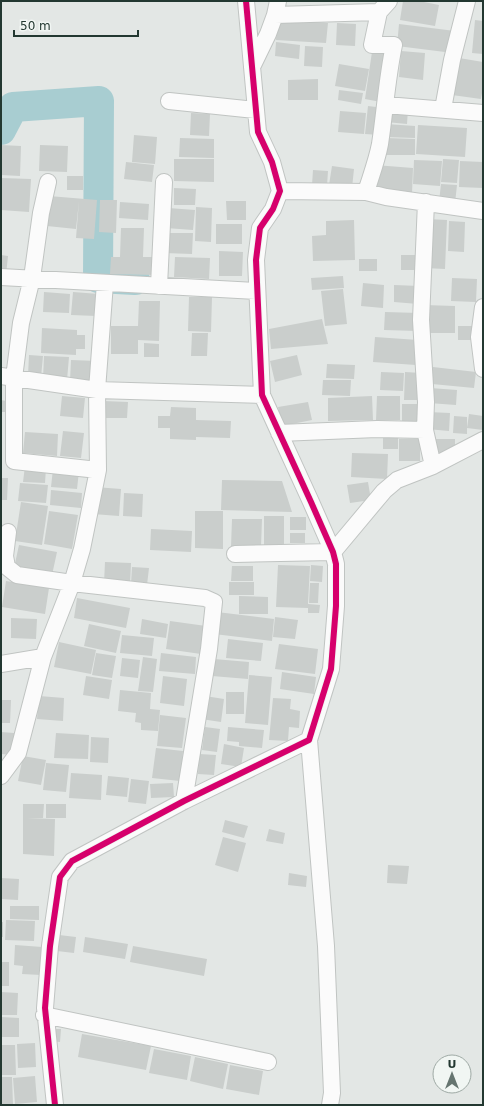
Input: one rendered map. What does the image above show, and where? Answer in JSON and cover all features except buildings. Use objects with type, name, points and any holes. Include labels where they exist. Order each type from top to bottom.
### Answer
[{"type":"street","points":[[246,1],[258,132],[272,162],[280,191],[273,209],[260,228],[256,260],[262,395],[333,552],[336,564],[336,606],[330,669],[309,740],[326,946],[332,1093],[330,1105]]},
{"type":"street","points":[[443,109],[452,60],[467,1]]},
{"type":"street","points":[[252,67],[268,34],[276,8],[384,7],[372,45],[394,45],[388,71],[386,105],[379,146],[366,192]]},
{"type":"street","points":[[169,101],[255,110]]},
{"type":"street","points":[[386,105],[483,113]]},
{"type":"street","points":[[48,182],[41,213],[32,278],[7,377],[14,461],[98,470]]},
{"type":"street","points":[[159,286],[164,182]]},
{"type":"street","points":[[280,191],[366,192],[386,197],[483,211]]},
{"type":"street","points":[[426,202],[421,320],[426,402],[425,430],[433,466]]},
{"type":"street","points":[[1,277],[105,284],[257,291]]},
{"type":"street","points":[[1,776],[18,753],[43,657],[72,583],[82,548],[98,470],[97,390],[105,284]]},
{"type":"street","points":[[483,307],[479,337],[483,369]]},
{"type":"street","points":[[7,377],[97,390],[262,395]]},
{"type":"street","points":[[279,433],[377,429],[425,430]]},
{"type":"street","points":[[235,554],[333,552],[384,491],[397,480],[433,466],[483,440]]},
{"type":"street","points":[[8,532],[4,556],[7,568],[17,575],[72,583],[205,598],[214,602],[209,649],[184,801]]},
{"type":"street","points":[[1,664],[43,657]]},
{"type":"street","points":[[55,1105],[44,1015],[50,946],[60,877],[72,861],[184,801],[309,740]]},
{"type":"street","points":[[44,1015],[268,1062]]},
{"type":"waterway","points":[[1,130],[13,107],[99,101],[98,278],[135,280]]},
{"type":"cycle path","points":[[55,1105],[45,1008],[50,946],[60,877],[72,861],[184,801],[309,740],[331,669],[336,606],[336,564],[333,552],[262,395],[256,260],[260,228],[273,209],[280,191],[272,162],[258,132],[246,1]]}]
